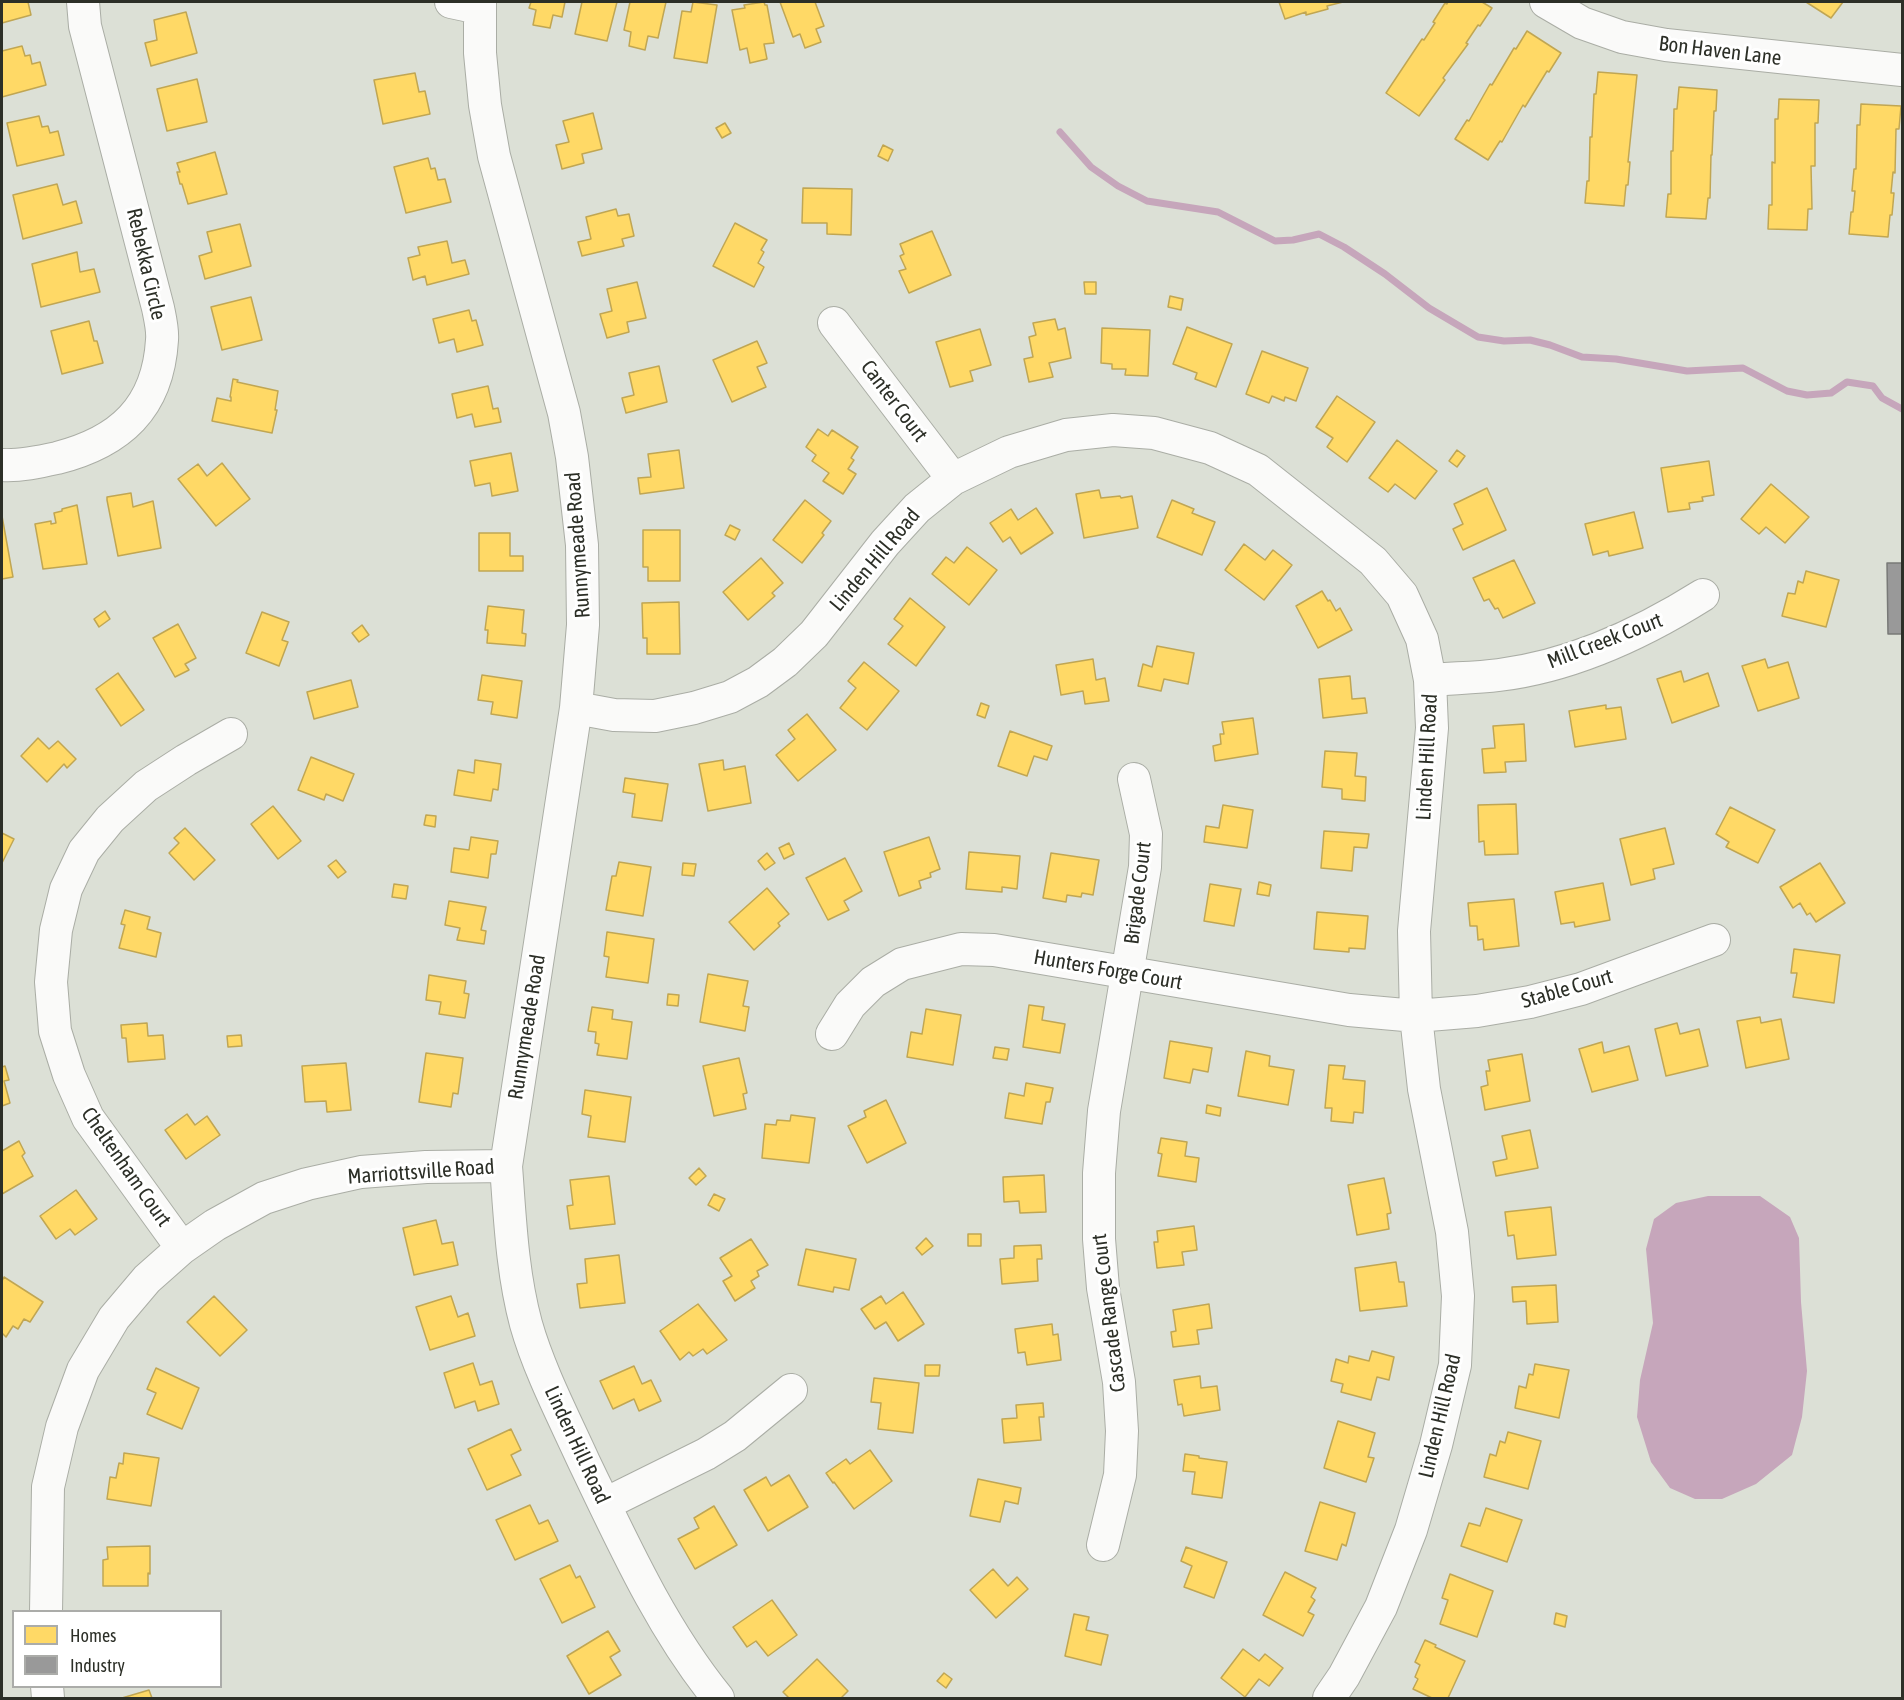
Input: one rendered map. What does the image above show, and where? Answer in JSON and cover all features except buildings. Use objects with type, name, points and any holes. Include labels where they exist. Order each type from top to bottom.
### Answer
[{"type":"street","name":"Rebekka Circle","points":[[2,465],[39,462],[80,452],[107,439],[132,419],[149,394],[158,370],[162,338],[159,308],[85,26],[83,2]]},
{"type":"street","name":"Bon Haven Lane","points":[[1546,2],[1582,23],[1622,38],[1666,45],[1902,70]]},
{"type":"street","name":"Runnymeade Road","points":[[470,4],[480,53],[485,105],[494,156],[564,412],[572,457],[582,545],[583,625],[576,708],[506,1166]]},
{"type":"street","name":"Canter Court","points":[[834,323],[953,479]]},
{"type":"street","name":"Linden Hill Road","points":[[576,708],[614,715],[655,716],[694,708],[730,697],[758,682],[785,662],[814,634],[885,543],[917,508],[953,479],[1009,452],[1066,435],[1113,430],[1154,433],[1210,448],[1258,470],[1373,561],[1402,596],[1422,639],[1430,680],[1432,728],[1414,931],[1416,1016],[1424,1089],[1452,1232],[1458,1296],[1455,1365],[1436,1445],[1411,1530],[1381,1606],[1344,1676],[1329,1698]]},
{"type":"street","name":"Mill Creek Court","points":[[1430,680],[1499,675],[1548,665],[1628,636],[1668,618],[1703,595]]},
{"type":"street","name":"Cheltenham Court","points":[[182,1248],[88,1118],[69,1075],[55,1031],[52,971],[56,930],[66,889],[84,851],[110,819],[146,786],[231,734]]},
{"type":"street","name":"Brigade Court","points":[[1128,973],[1145,867],[1146,834],[1134,779]]},
{"type":"street","name":"Stable Court","points":[[1416,1016],[1477,1011],[1530,1002],[1581,989],[1714,940]]},
{"type":"street","name":"Hunters Forge Court","points":[[832,1034],[850,1005],[873,982],[902,964],[961,950],[994,950],[1349,1010],[1416,1016]]},
{"type":"street","name":"Cascade Range Court","points":[[1103,1545],[1120,1475],[1122,1431],[1119,1382],[1102,1279],[1099,1239],[1099,1173],[1104,1111],[1128,973]]},
{"type":"street","name":"Linden Hill Road","points":[[506,1166],[516,1280],[526,1324],[562,1413],[651,1598],[683,1650],[718,1698]]},
{"type":"street","name":"Marriottsville Road","points":[[46,1610],[48,1487],[62,1427],[83,1370],[114,1318],[147,1279],[182,1248],[215,1225],[264,1198],[307,1184],[372,1172],[426,1167],[506,1166]]},
{"type":"street","points":[[604,1504],[706,1454],[735,1436],[791,1390]]},
{"type":"shaded area","points":[[1708,1196],[1760,1196],[1790,1217],[1799,1238],[1801,1302],[1807,1371],[1802,1417],[1792,1455],[1756,1484],[1722,1499],[1695,1499],[1670,1488],[1651,1462],[1637,1417],[1640,1380],[1653,1323],[1646,1249],[1654,1219],[1676,1203]]},
{"type":"waterway","points":[[1060,132],[1091,167],[1118,186],[1147,201],[1218,212],[1275,241],[1293,240],[1319,234],[1344,247],[1385,274],[1429,308],[1478,337],[1504,341],[1530,340],[1582,357],[1616,359],[1687,371],[1743,368],[1787,391],[1807,395],[1831,393],[1847,382],[1873,386],[1882,398],[1902,409]]}]
